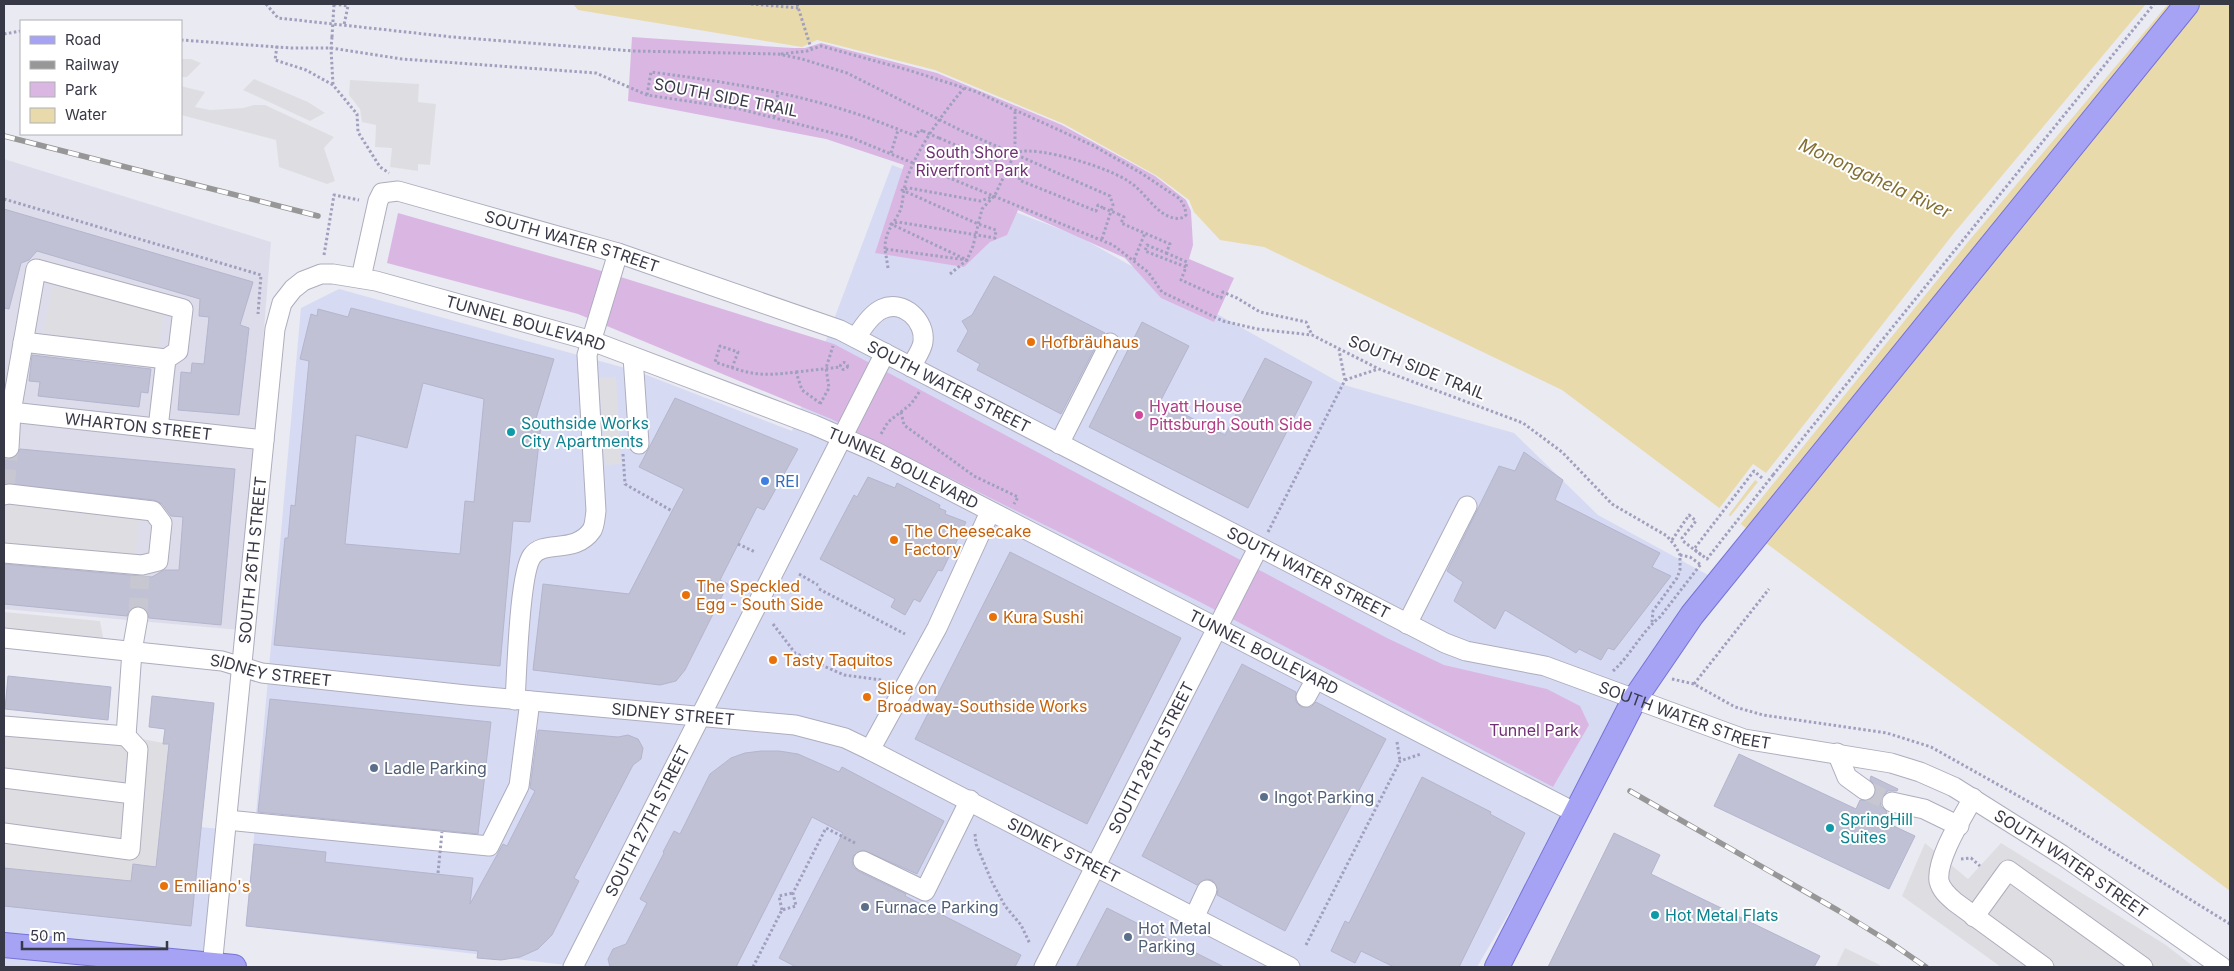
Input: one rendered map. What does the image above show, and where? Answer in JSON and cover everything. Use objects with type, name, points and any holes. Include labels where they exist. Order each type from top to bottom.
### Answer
[{"type":"main road","points":[[1497,967],[1634,700],[1692,615],[2187,4]]},
{"type":"main road","points":[[4,945],[219,967]]},
{"type":"street","name":"SOUTH WATER STREET","points":[[384,186],[618,252],[840,330],[1059,444],[1263,540],[1407,624],[1466,651],[1545,666],[1744,739],[1891,763],[1920,772],[1973,798],[2062,855],[2222,967]]},
{"type":"street","points":[[361,278],[378,201],[384,186]]},
{"type":"street","points":[[227,820],[489,846],[519,786],[524,581],[532,556],[545,547],[561,547],[579,542],[592,529],[596,511],[587,355],[618,252]]},
{"type":"street","points":[[9,448],[11,412],[23,342],[36,269],[183,309],[178,351],[166,359],[23,342]]},
{"type":"street","name":"SOUTH 26TH STREET","points":[[219,967],[227,820],[275,329],[282,303],[293,289],[303,281],[321,274],[361,278]]},
{"type":"street","name":"TUNNEL BOULEVARD","points":[[361,278],[492,312],[592,341],[876,452],[1576,813]]},
{"type":"street","points":[[856,338],[876,313],[884,308],[897,307],[908,311],[916,317],[923,329],[923,343],[911,367]]},
{"type":"street","points":[[1059,444],[1110,344]]},
{"type":"street","name":"SOUTH 27TH STREET","points":[[573,967],[884,353]]},
{"type":"street","points":[[633,357],[639,444]]},
{"type":"street","points":[[158,428],[166,359]]},
{"type":"street","name":"WHARTON STREET","points":[[11,412],[264,440]]},
{"type":"street","points":[[4,492],[153,511],[162,523],[158,561],[141,571],[4,553]]},
{"type":"street","points":[[1407,624],[1467,506]]},
{"type":"street","points":[[870,750],[937,628],[990,512]]},
{"type":"street","name":"SOUTH 28TH STREET","points":[[1044,967],[1263,540]]},
{"type":"street","points":[[126,736],[132,651],[138,617]]},
{"type":"street","name":"SIDNEY STREET","points":[[4,638],[222,661],[262,673],[522,700],[795,725],[845,738],[870,750],[1290,967]]},
{"type":"street","points":[[1306,697],[1316,679]]},
{"type":"street","points":[[4,726],[126,736],[138,749],[130,850],[4,833]]},
{"type":"street","points":[[1837,753],[1840,765],[1847,777],[1865,790]]},
{"type":"street","points":[[4,778],[133,794]]},
{"type":"street","points":[[1973,798],[1939,869],[1939,882],[1945,893],[1974,917],[2044,967]]},
{"type":"street","points":[[861,853],[925,891],[970,800]]},
{"type":"street","points":[[1892,802],[1924,809],[1959,826]]},
{"type":"street","points":[[1974,917],[2008,870],[2143,967]]},
{"type":"street","points":[[1194,918],[1207,890]]},
{"type":"path","points":[[266,4],[278,18],[452,37],[633,51],[778,54],[807,51],[821,46],[964,88],[1094,146],[1141,173],[1180,199],[1185,208],[1186,215],[1183,218],[1175,219],[1166,216],[1143,192],[1129,181],[1112,173],[1039,151],[1025,150],[1016,153]]},
{"type":"path","points":[[333,85],[331,48],[334,4],[348,6],[344,25]]},
{"type":"path","points":[[751,4],[798,6],[811,48]]},
{"type":"path","points":[[1762,478],[1754,471],[1694,549],[1707,559],[2154,4]]},
{"type":"path","points":[[4,34],[20,31]]},
{"type":"path","points":[[182,40],[291,48],[331,48]]},
{"type":"path","points":[[276,46],[275,60],[306,70],[333,85],[357,114],[358,132],[380,167],[390,173],[384,186]]},
{"type":"path","name":"SOUTH SIDE TRAIL","points":[[331,48],[412,60],[596,72],[647,95],[740,109],[852,138],[1113,244],[1148,272],[1162,292],[1223,321],[1257,329],[1312,335],[1379,368],[1524,423],[1562,452],[1612,504],[1672,540]]},
{"type":"path","points":[[778,54],[847,73],[938,119],[1110,196],[1113,205],[1102,239]]},
{"type":"path","points":[[647,95],[651,72],[720,81],[778,92],[851,112],[916,136],[919,130],[923,131],[1021,173],[1019,180],[1096,211],[1098,205],[1124,217],[1122,223],[1170,244],[1166,253]]},
{"type":"path","points":[[888,268],[885,238],[891,224],[901,210],[902,190],[913,162],[938,119],[964,88]]},
{"type":"path","points":[[774,117],[778,92]]},
{"type":"path","points":[[950,274],[967,260],[982,209],[995,195],[1016,153],[1015,110]]},
{"type":"path","points":[[891,154],[898,130]]},
{"type":"path","points":[[902,190],[909,188],[980,201],[995,195]]},
{"type":"path","points":[[891,224],[898,222],[995,238],[996,230],[978,224],[902,190]]},
{"type":"path","points":[[324,259],[334,195],[362,200]]},
{"type":"path","points":[[4,199],[260,275],[258,314]]},
{"type":"path","points":[[891,224],[967,260]]},
{"type":"path","points":[[1134,260],[1145,233]]},
{"type":"path","points":[[1186,267],[1145,251],[1147,245],[1187,262],[1186,267],[1181,280],[1221,298],[1223,292],[1260,312],[1306,322],[1312,335]]},
{"type":"path","points":[[885,249],[967,260]]},
{"type":"path","points":[[818,408],[829,388],[826,368],[835,340]]},
{"type":"path","points":[[732,368],[738,352],[720,346],[715,362],[732,368],[757,375],[841,367]]},
{"type":"path","points":[[1263,540],[1345,380],[1339,349]]},
{"type":"path","points":[[1345,380],[1379,368]]},
{"type":"path","points":[[796,372],[802,390],[820,403]]},
{"type":"path","points":[[880,437],[888,422],[911,404],[922,388]]},
{"type":"path","points":[[901,412],[904,425],[974,476],[1018,497],[1013,506]]},
{"type":"path","points":[[1652,622],[1654,611],[1677,578],[1680,555],[1672,540],[1689,514],[1696,521],[1682,538],[1683,541],[1701,555]]},
{"type":"path","points":[[738,544],[756,552]]},
{"type":"path","points":[[1608,675],[1626,660],[1652,622],[1660,617],[1701,564],[1690,557],[1680,555]]},
{"type":"path","points":[[799,574],[818,587],[905,634]]},
{"type":"path","points":[[1680,682],[1694,684],[1769,589]]},
{"type":"path","points":[[773,624],[795,653],[844,675],[882,680]]},
{"type":"path","points":[[1306,945],[1400,761],[1397,738]]},
{"type":"path","points":[[1400,761],[1424,753]]},
{"type":"path","points":[[782,910],[796,906],[793,893],[826,828],[861,853]]},
{"type":"path","points":[[974,830],[976,844],[992,882],[1005,906],[1021,925],[1030,944]]},
{"type":"path","points":[[438,873],[442,832]]},
{"type":"path","points":[[1958,859],[1971,858],[1980,866]]},
{"type":"path","points":[[753,967],[782,910],[779,896],[793,893]]},
{"type":"shaded area","points":[[182,59],[191,59],[201,63],[187,77],[182,77]]},
{"type":"shaded area","points":[[254,79],[308,102],[325,113],[310,121],[243,90]]},
{"type":"shaded area","points":[[350,80],[419,84],[418,102],[436,104],[430,165],[418,164],[418,171],[390,167],[392,148],[375,147],[376,125],[362,122],[360,109],[349,95]]},
{"type":"shaded area","points":[[182,86],[205,92],[195,107],[210,110],[265,105],[334,137],[324,148],[335,181],[327,184],[279,167],[276,140],[182,115]]},
{"type":"shaded area","points":[[4,159],[271,242],[240,630],[4,609]]},
{"type":"shaded area","points":[[892,165],[1078,236],[1344,385],[1514,433],[1598,515],[1708,575],[1654,672],[1634,700],[1477,967],[582,967],[246,926],[301,308],[339,289],[636,371],[792,431]]},
{"type":"shaded area","points":[[52,286],[165,307],[157,354],[44,333]]},
{"type":"shaded area","points":[[616,377],[621,464],[605,465],[599,378]]},
{"type":"shaded area","points":[[4,504],[139,518],[135,558],[4,544]]},
{"type":"shaded area","points":[[4,612],[100,621],[104,642],[4,633]]},
{"type":"shaded area","points":[[4,726],[126,736],[169,744],[156,867],[134,864],[131,881],[4,868]]},
{"type":"shaded area","points":[[4,806],[229,830],[214,967],[4,967]]},
{"type":"shaded area","points":[[1925,843],[1968,879],[2001,843],[2166,945],[2194,967],[2001,967],[1902,896]]},
{"type":"shaded area","points":[[1845,948],[1878,964],[1882,967],[1836,967]]},
{"type":"green space","name":"South Shore Riverfront Park","points":[[632,37],[793,48],[805,48],[821,43],[937,73],[1062,125],[1155,176],[1186,200],[1191,211],[1193,245],[1189,259],[1234,278],[1214,322],[1161,298],[1125,258],[1018,210],[1007,235],[990,242],[964,267],[875,253],[904,165],[826,139],[628,101]]},
{"type":"green space","name":"Tunnel Park","points":[[398,213],[592,268],[834,344],[1387,638],[1444,665],[1547,689],[1580,706],[1589,725],[1553,787],[1200,602],[831,419],[578,314],[387,263]]},
{"type":"water","name":"Monongahela River","points":[[573,4],[2230,4],[2230,891],[1562,390],[1264,247],[1220,240],[1194,212],[1189,200],[1157,176],[1064,124],[935,70],[817,40],[802,47],[578,10]]},
{"type":"pier","points":[[2146,4],[2168,4],[1968,242],[1739,526],[1729,518],[1758,482],[1755,480],[1727,517],[1718,510],[1753,464],[1766,473],[1954,233]]},
{"type":"building","points":[[4,209],[253,282],[240,325],[249,328],[239,415],[178,410],[181,372],[191,373],[192,363],[204,364],[209,317],[199,316],[200,299],[37,251],[29,260],[21,263],[9,309],[4,308]]},
{"type":"building","name":"Hofbräuhaus","points":[[994,276],[1105,333],[1100,338],[1061,414],[977,370],[980,364],[957,351],[968,331],[962,321],[972,315]]},
{"type":"building","points":[[351,308],[554,359],[534,425],[541,425],[530,522],[513,521],[500,666],[274,645],[285,538],[288,538],[291,505],[295,506],[309,361],[300,359],[311,314],[317,316],[318,309],[348,317]],"holes":[[[423,383],[484,399],[474,502],[465,501],[460,554],[345,544],[356,435],[407,448]]]},
{"type":"building","name":"Hyatt House Pittsburgh South Side","points":[[1142,322],[1189,346],[1160,402],[1225,435],[1265,358],[1312,382],[1248,508],[1089,427]]},
{"type":"building","points":[[32,355],[151,369],[148,393],[141,392],[139,407],[38,396],[40,382],[29,381]]},
{"type":"building","points":[[675,398],[798,449],[764,510],[757,507],[720,580],[728,584],[685,670],[676,681],[660,685],[533,670],[543,584],[629,594],[684,489],[639,467]]},
{"type":"building","points":[[20,449],[235,469],[221,625],[149,618],[146,609],[139,606],[130,609],[127,616],[4,604],[4,564],[152,577],[164,570],[179,570],[183,517],[171,516],[162,504],[154,500],[4,484],[4,458],[14,458]]},
{"type":"building","points":[[1524,452],[1563,480],[1555,500],[1660,553],[1652,567],[1671,576],[1614,650],[1608,648],[1601,660],[1579,649],[1576,653],[1505,610],[1495,629],[1454,601],[1463,582],[1447,571],[1499,466],[1515,471]]},
{"type":"building","name":"The Cheesecake Factory","points":[[868,477],[895,488],[897,483],[940,505],[939,508],[946,511],[945,514],[966,522],[942,571],[938,570],[920,602],[914,599],[905,615],[891,607],[895,599],[820,559],[854,495],[857,497]]},
{"type":"building","points":[[1010,552],[1181,638],[1087,824],[915,739]]},
{"type":"building","name":"Ingot Parking","points":[[1242,664],[1296,692],[1296,702],[1301,707],[1311,707],[1316,702],[1386,739],[1285,931],[1217,895],[1218,889],[1212,880],[1206,879],[1197,885],[1142,856]]},
{"type":"building","points":[[8,676],[111,687],[108,720],[5,709]]},
{"type":"building","points":[[152,696],[214,703],[191,926],[4,906],[4,868],[131,881],[133,864],[156,867],[169,744],[163,744],[165,729],[149,727]]},
{"type":"building","name":"Ladle Parking","points":[[270,699],[491,722],[478,834],[258,812]]},
{"type":"building","points":[[538,730],[618,737],[628,735],[638,739],[643,748],[641,759],[633,765],[574,878],[579,881],[552,935],[538,949],[520,957],[501,960],[477,958],[478,951],[246,926],[254,844],[326,852],[325,862],[473,878],[470,904],[503,844],[507,846],[535,791],[530,788]]},
{"type":"building","points":[[761,751],[798,754],[839,772],[842,767],[944,821],[917,874],[863,850],[853,856],[853,867],[906,894],[905,896],[1021,955],[1015,967],[796,967],[779,958],[843,833],[812,817],[736,967],[610,967],[608,959],[613,949],[626,944],[647,903],[640,899],[663,852],[674,831],[680,834],[710,774],[731,758],[745,753]]},
{"type":"building","name":"SpringHill Suites","points":[[1739,754],[1856,809],[1860,800],[1869,800],[1874,796],[1876,791],[1875,785],[1870,780],[1871,776],[1898,789],[1897,791],[1888,791],[1881,799],[1881,806],[1887,812],[1883,821],[1915,836],[1889,889],[1714,806]]},
{"type":"building","points":[[1422,777],[1491,812],[1490,814],[1525,833],[1459,967],[1394,967],[1361,951],[1355,963],[1331,951],[1345,921],[1349,923]]},
{"type":"building","name":"Hot Metal Flats","points":[[1614,833],[1660,855],[1651,874],[1820,956],[1814,967],[1548,967]]},
{"type":"building","name":"Hot Metal Parking","points":[[1107,908],[1224,967],[1076,967]]},
{"type":"tunnel","points":[[5,488],[9,448]]},
{"type":"tunnel","points":[[138,617],[140,576]]},
{"type":"tunnel","points":[[1865,790],[1892,802]]},
{"type":"railway","points":[[4,136],[318,216]]},
{"type":"railway","points":[[1630,791],[1839,911],[1926,967]]},
{"type":"place","name":"Hofbräuhaus","points":[[1031,342]]},
{"type":"place","name":"Hyatt House Pittsburgh South Side","points":[[1139,415]]},
{"type":"place","name":"Southside Works City Apartments","points":[[511,432]]},
{"type":"place","name":"REI","points":[[765,481]]},
{"type":"place","name":"The Cheesecake Factory","points":[[894,540]]},
{"type":"place","name":"The Speckled Egg - South Side","points":[[686,595]]},
{"type":"place","name":"Kura Sushi","points":[[993,617]]},
{"type":"place","name":"Tasty Taquitos","points":[[773,660]]},
{"type":"place","name":"Slice on Broadway-Southside Works","points":[[867,697]]},
{"type":"place","name":"Ladle Parking","points":[[374,768]]},
{"type":"place","name":"Ingot Parking","points":[[1264,797]]},
{"type":"place","name":"SpringHill Suites","points":[[1830,828]]},
{"type":"place","name":"Emiliano's","points":[[164,886]]},
{"type":"place","name":"Furnace Parking","points":[[865,907]]},
{"type":"place","name":"Hot Metal Flats","points":[[1655,915]]},
{"type":"place","name":"Hot Metal Parking","points":[[1128,937]]}]
